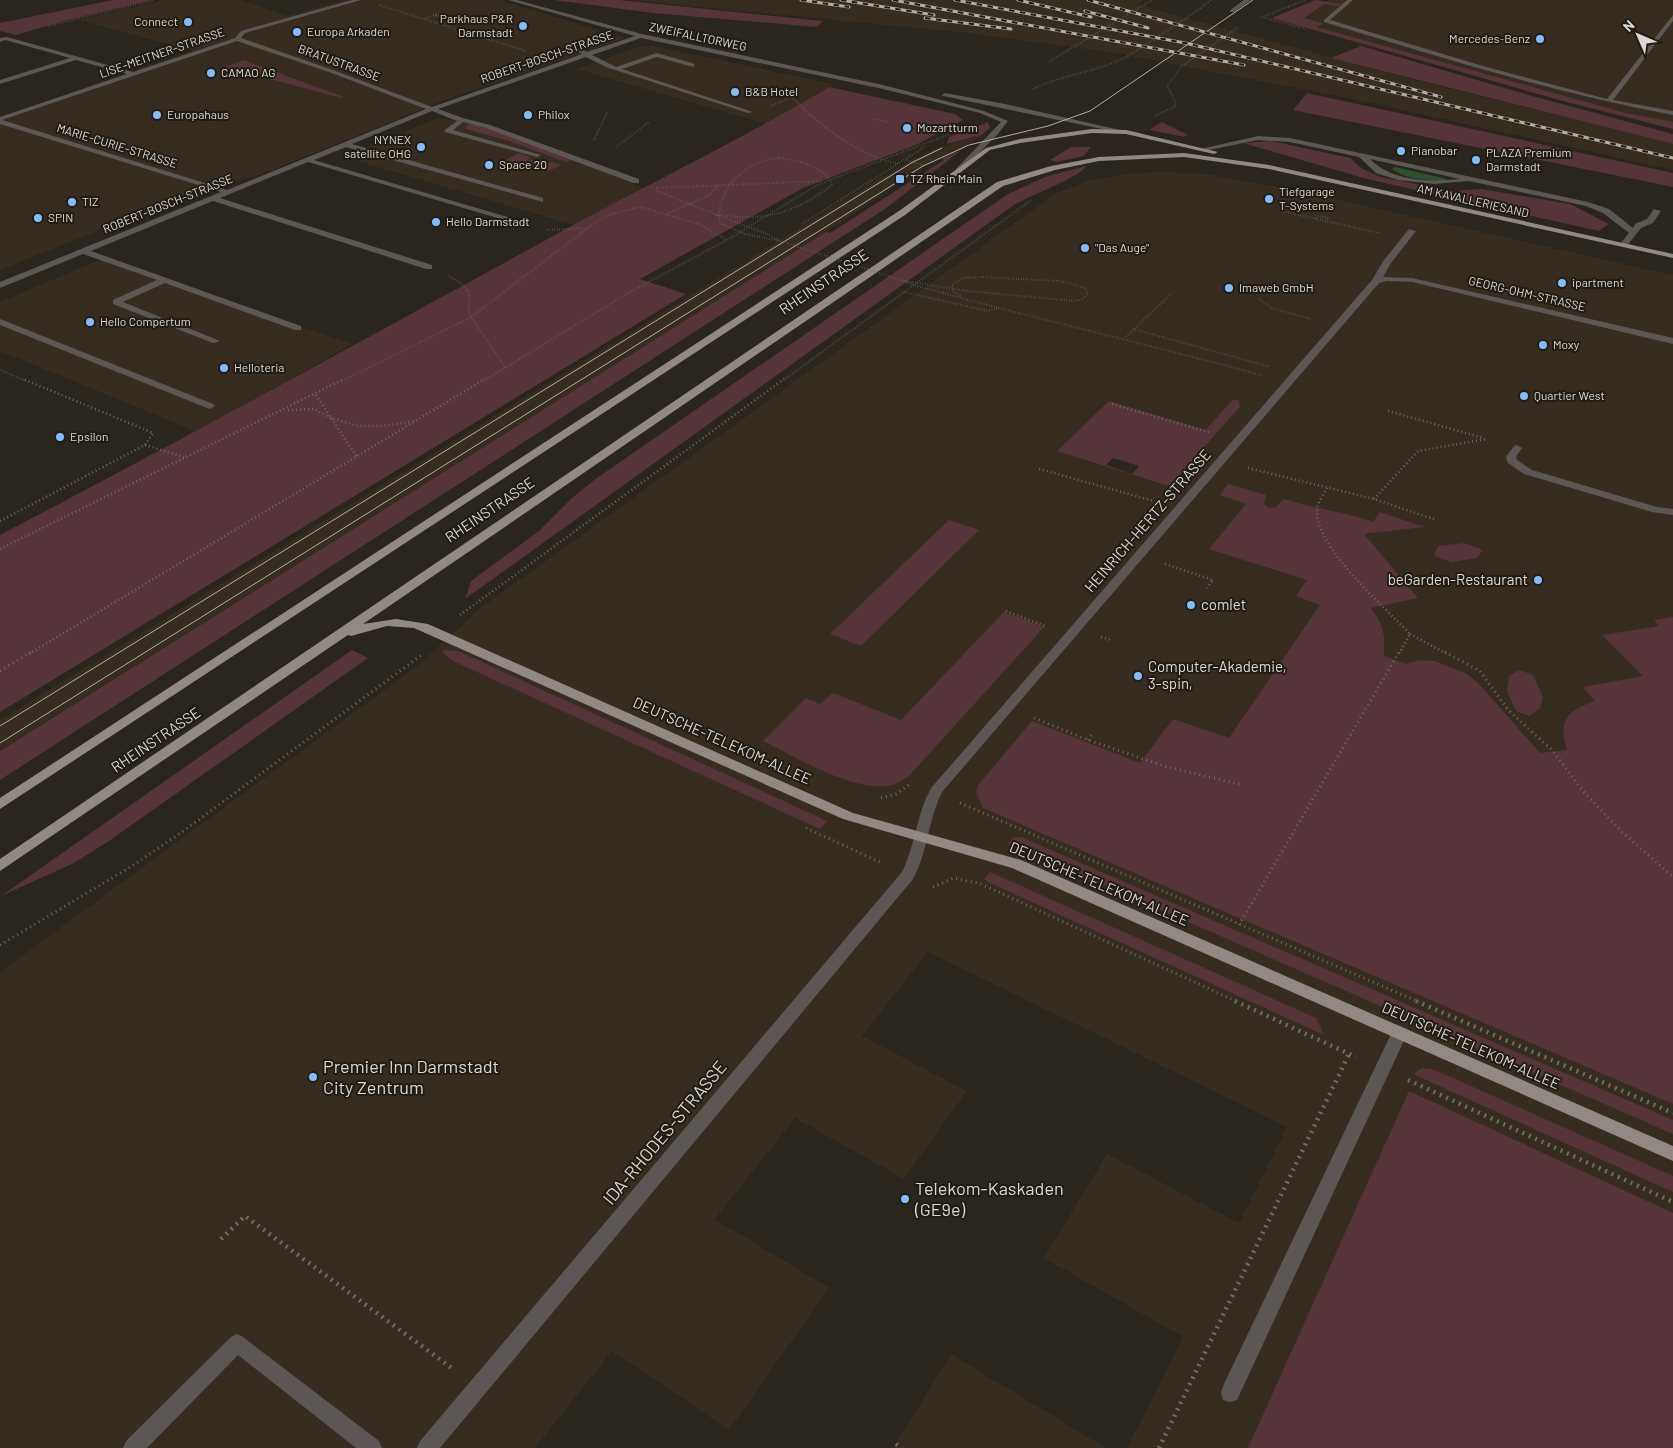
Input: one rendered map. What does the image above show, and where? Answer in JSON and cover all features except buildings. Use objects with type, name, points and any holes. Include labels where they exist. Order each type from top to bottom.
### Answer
[{"type":"main road","name":"AM KAVALLERIESAND","points":[[988,148],[1071,133],[1126,132],[1204,149],[1269,167],[1673,256]]},
{"type":"main road","name":"RHEINSTRASSE","points":[[0,804],[902,213],[988,148]]},
{"type":"main road","name":"AM KAVALLERIESAND","points":[[1000,184],[1072,164],[1120,156],[1184,155],[1269,167]]},
{"type":"main road","name":"RHEINSTRASSE","points":[[0,866],[1000,184]]},
{"type":"main road","name":"DEUTSCHE-TELEKOM-ALLEE","points":[[325,644],[356,630],[380,623],[395,621],[424,626],[848,816],[895,832],[921,837],[1016,864],[1673,1154]]},
{"type":"street","name":"LISE-MEITNER-STRASSE","points":[[0,120],[237,39],[243,32],[358,0]]},
{"type":"street","name":"ZWEIFALLTORWEG","points":[[511,0],[641,36],[883,87],[990,114]]},
{"type":"street","points":[[1232,11],[1248,0]]},
{"type":"street","points":[[1350,0],[1326,21],[1481,67],[1609,101],[1673,113]]},
{"type":"street","points":[[1609,101],[1673,17]]},
{"type":"street","name":"ROBERT-BOSCH-STRASSE","points":[[0,285],[432,109],[641,36]]},
{"type":"street","points":[[3,39],[134,74]]},
{"type":"street","name":"BRATUSTRASSE","points":[[237,39],[432,109]]},
{"type":"street","points":[[575,48],[586,55],[618,68],[649,77],[656,83],[750,112]]},
{"type":"street","points":[[618,68],[657,55],[693,64]]},
{"type":"street","points":[[0,82],[76,58]]},
{"type":"street","name":"ZWEIFALLTORWEG","points":[[883,87],[972,99],[1092,124]]},
{"type":"street","points":[[432,109],[460,120],[488,126],[545,146],[636,181]]},
{"type":"street","name":"RHEINSTRASSE","points":[[959,171],[1004,124],[1005,121],[990,114]]},
{"type":"street","name":"MARIE-CURIE-STRASSE","points":[[0,120],[228,192]]},
{"type":"street","points":[[460,120],[458,126],[447,130],[537,155]]},
{"type":"street","name":"AM KAVALLERIESAND","points":[[1092,124],[1126,132]]},
{"type":"street","points":[[1204,149],[1244,140],[1274,138],[1588,204],[1606,211],[1633,232]]},
{"type":"street","points":[[345,144],[540,200]]},
{"type":"street","points":[[1361,155],[1376,169],[1392,175],[1433,184],[1476,180]]},
{"type":"street","points":[[308,160],[525,225]]},
{"type":"street","points":[[212,198],[428,267]]},
{"type":"street","points":[[1623,245],[1638,226],[1650,222],[1657,211]]},
{"type":"street","name":"HEINRICH-HERTZ-STRASSE","points":[[921,837],[927,805],[936,790],[1376,281],[1404,239],[1412,231]]},
{"type":"street","points":[[82,250],[298,328]]},
{"type":"street","name":"GEORG-OHM-STRASSE","points":[[1376,281],[1387,278],[1412,280],[1673,341]]},
{"type":"street","points":[[165,280],[116,302],[216,341]]},
{"type":"street","points":[[0,322],[210,406]]},
{"type":"street","points":[[1517,448],[1511,457],[1512,461],[1528,472],[1656,510],[1673,512]]},
{"type":"street","name":"IDA-RHODES-STRASSE","points":[[427,1448],[908,875],[919,852],[921,837]]},
{"type":"street","points":[[1230,1393],[1381,1068],[1400,1032]]},
{"type":"street","points":[[133,1448],[237,1343],[372,1448]]},
{"type":"path","points":[[3,39],[65,21],[154,0]]},
{"type":"path","points":[[1050,61],[1152,0]]},
{"type":"path","points":[[1028,92],[1042,84],[1111,66],[1188,17],[1211,0]]},
{"type":"path","points":[[1257,18],[1305,0]]},
{"type":"path","points":[[378,4],[526,51]]},
{"type":"path","points":[[433,14],[437,15]]},
{"type":"path","points":[[424,18],[442,14]]},
{"type":"path","points":[[1163,113],[1175,107],[1176,103],[1167,86],[1182,66],[1240,27]]},
{"type":"path","points":[[488,39],[500,35],[505,37]]},
{"type":"path","points":[[594,140],[608,111]]},
{"type":"path","points":[[812,115],[860,148],[882,160],[900,164]]},
{"type":"path","points":[[873,119],[889,122]]},
{"type":"path","points":[[610,145],[617,148],[649,122]]},
{"type":"path","points":[[0,671],[630,292],[727,240],[764,215],[826,181],[947,135]]},
{"type":"path","points":[[591,138],[602,142]]},
{"type":"path","points":[[802,224],[900,164],[930,143]]},
{"type":"path","points":[[715,215],[723,216],[739,218],[755,219],[779,216],[820,194],[832,184],[829,176],[800,161],[769,159],[750,164],[740,173],[726,192],[718,213],[719,218],[720,223],[728,227],[745,234],[780,241]]},
{"type":"path","points":[[906,160],[925,167]]},
{"type":"path","points":[[636,181],[780,241],[904,281],[920,288],[1064,326],[1125,338],[1288,384]]},
{"type":"path","points":[[652,188],[826,181]]},
{"type":"path","points":[[668,213],[691,205],[708,196],[719,185]]},
{"type":"path","points":[[640,207],[652,188]]},
{"type":"path","points":[[0,945],[105,883],[175,837],[419,658],[470,606],[1031,200]]},
{"type":"path","points":[[0,549],[471,317],[588,228],[609,215],[640,207],[668,213],[701,225],[727,240]]},
{"type":"path","points":[[1281,211],[1404,239]]},
{"type":"path","points":[[1316,218],[1319,216],[1329,218],[1326,221]]},
{"type":"path","points":[[525,225],[549,230],[588,228]]},
{"type":"path","points":[[428,267],[461,282],[470,295],[471,317],[506,368]]},
{"type":"path","points":[[904,281],[950,288],[959,290],[1074,301],[1083,299],[1088,293],[1085,288],[1060,281],[980,277],[963,278],[952,285],[953,291],[962,298]]},
{"type":"path","points":[[904,292],[988,312],[998,308]]},
{"type":"path","points":[[1125,338],[1171,294]]},
{"type":"path","points":[[1259,299],[1271,308],[1316,320]]},
{"type":"path","points":[[1134,329],[1273,368]]},
{"type":"path","points":[[0,370],[153,433],[145,445],[0,521]]},
{"type":"path","points":[[316,394],[357,457]]},
{"type":"path","points":[[1112,404],[1213,433]]},
{"type":"path","points":[[285,410],[314,409],[331,418],[358,426],[383,426],[417,421]]},
{"type":"path","points":[[1374,499],[1418,451],[1487,439],[1388,412]]},
{"type":"path","points":[[145,445],[187,458]]},
{"type":"path","points":[[1222,460],[1374,499],[1436,520]]},
{"type":"path","points":[[1039,469],[1180,509]]},
{"type":"path","points":[[1327,488],[1317,509],[1321,534],[1337,558],[1410,634],[1480,671],[1508,710],[1553,751],[1582,790],[1622,832],[1673,877]]},
{"type":"path","points":[[1158,561],[1213,580],[1207,588]]},
{"type":"path","points":[[1006,611],[1050,628]]},
{"type":"path","points":[[1240,925],[1410,634]]},
{"type":"path","points":[[1027,714],[1088,740],[1164,766],[1243,785]]},
{"type":"path","points":[[1088,740],[1094,732]]},
{"type":"path","points":[[873,797],[881,798],[896,794],[916,780],[968,808],[1673,1113]]},
{"type":"path","points":[[828,838],[934,887],[954,878],[982,884],[1673,1202]]},
{"type":"path","points":[[1159,1448],[1349,1054]]},
{"type":"path","points":[[221,1239],[245,1216],[479,1386]]},
{"type":"path","points":[[896,1444],[902,1448]]},
{"type":"shaded area","points":[[113,0],[151,0],[63,21],[16,35],[0,31],[0,23]]},
{"type":"shaded area","points":[[162,0],[240,0],[286,16],[344,0],[499,0],[625,38],[450,98],[259,175],[236,181],[219,182],[0,270],[0,117],[193,51],[79,20]]},
{"type":"shaded area","points":[[554,0],[619,0],[823,21],[816,27],[653,13]]},
{"type":"shaded area","points":[[628,0],[1144,0],[1138,5],[1396,75],[1673,144],[1673,170],[1353,99],[1116,53],[969,33]]},
{"type":"shaded area","points":[[1315,0],[1341,4],[1338,6],[1324,4],[1304,18],[1324,24],[1316,27],[1626,113],[1673,122],[1673,129],[1563,101],[1272,18]]},
{"type":"shaded area","points":[[1329,0],[1673,0],[1673,129],[1563,101],[1296,24]]},
{"type":"shaded area","points":[[653,46],[834,84],[767,124],[576,69],[638,47]]},
{"type":"shaded area","points":[[1361,46],[1525,94],[1673,134],[1673,144],[1331,58]]},
{"type":"shaded area","points":[[243,60],[344,97],[341,98],[225,67]]},
{"type":"shaded area","points":[[829,87],[955,114],[963,120],[918,144],[803,188],[640,279],[686,294],[0,712],[0,535],[216,420],[575,224],[735,140]]},
{"type":"shaded area","points":[[1307,93],[1673,173],[1673,187],[1293,110]]},
{"type":"shaded area","points":[[437,118],[477,125],[573,159],[643,188],[574,225],[344,157]]},
{"type":"shaded area","points":[[988,122],[990,128],[981,135],[947,144],[949,137]]},
{"type":"shaded area","points":[[1162,122],[1188,135],[1184,137],[1149,130]]},
{"type":"shaded area","points":[[468,124],[482,126],[573,159],[566,162],[509,141],[465,129]]},
{"type":"shaded area","points":[[986,133],[959,152],[924,167],[826,232],[0,751],[0,720],[897,168],[934,149]]},
{"type":"shaded area","points":[[1271,141],[1350,158],[1361,168],[1380,177],[1452,191],[1481,189],[1570,204],[1609,224],[1599,231],[1367,179],[1243,143]]},
{"type":"shaded area","points":[[1071,147],[1091,147],[1084,156],[1057,162],[1050,160]]},
{"type":"shaded area","points":[[959,152],[885,209],[0,780],[0,751],[826,232],[830,233],[944,160],[942,159]]},
{"type":"shaded area","points":[[519,153],[531,157],[527,159],[545,164],[551,162],[561,165],[549,171],[505,160]]},
{"type":"shaded area","points":[[1086,166],[1075,176],[1011,207],[465,599],[471,581],[539,531],[572,498],[594,480],[1008,194],[1045,177]]},
{"type":"shaded area","points":[[1395,167],[1447,179],[1444,181],[1410,177],[1392,169]]},
{"type":"shaded area","points":[[1132,173],[1206,174],[1285,188],[1673,275],[1673,1448],[1127,1448],[1183,1337],[1044,1258],[1107,1154],[1239,1223],[1287,1127],[928,952],[862,1036],[967,1091],[904,1179],[795,1118],[715,1219],[829,1288],[729,1430],[612,1351],[535,1448],[0,1448],[0,972],[416,667],[482,607],[1044,202],[1059,192],[1089,181]],"holes":[[[1109,401],[1206,430],[1240,404],[1240,407],[1169,485],[1057,451]]]},
{"type":"shaded area","points":[[104,258],[352,344],[198,432],[0,351],[0,302]]},
{"type":"shaded area","points":[[1233,399],[1239,401],[1240,407],[1169,486],[1057,451],[1109,401],[1206,430]],"holes":[[[1113,458],[1139,466],[1132,474],[1106,465]]]},
{"type":"shaded area","points":[[1228,484],[1266,495],[1264,504],[1269,508],[1276,507],[1284,499],[1373,522],[1380,512],[1424,527],[1364,534],[1418,598],[1371,608],[1383,630],[1384,656],[1406,664],[1420,660],[1435,661],[1467,674],[1479,684],[1540,753],[1567,750],[1564,731],[1567,718],[1571,713],[1595,701],[1583,687],[1643,676],[1602,635],[1659,626],[1654,620],[1673,617],[1673,1104],[983,808],[976,792],[979,784],[1032,721],[1140,763],[1173,719],[1229,738],[1320,605],[1296,596],[1307,580],[1209,549],[1246,504],[1220,495]]},
{"type":"shaded area","points":[[949,520],[979,530],[861,646],[830,634]]},
{"type":"shaded area","points":[[1464,543],[1483,550],[1477,558],[1452,562],[1434,556],[1438,546]]},
{"type":"shaded area","points":[[1004,612],[1044,627],[909,776],[899,783],[877,786],[844,779],[763,741],[806,698],[820,704],[833,693],[901,720]]},
{"type":"shaded area","points":[[352,650],[368,658],[109,841],[74,863],[1,896]]},
{"type":"shaded area","points":[[444,650],[458,651],[827,821],[820,829],[451,660],[442,652]]},
{"type":"shaded area","points":[[1519,670],[1533,675],[1543,697],[1540,708],[1529,716],[1516,711],[1507,691],[1509,676]]},
{"type":"shaded area","points":[[1014,837],[1021,837],[1673,1120],[1673,1134],[1008,843]]},
{"type":"shaded area","points":[[990,872],[1316,1018],[1324,1035],[988,882],[984,879]]},
{"type":"shaded area","points":[[1422,1068],[1435,1070],[1673,1176],[1673,1192],[1413,1074]]},
{"type":"shaded area","points":[[1409,1091],[1673,1213],[1673,1448],[1248,1448]]},
{"type":"shaded area","points":[[951,1354],[1106,1448],[893,1448]]},
{"type":"tram line","points":[[0,743],[923,166],[969,145],[1048,126],[1090,111],[1253,0]]},
{"type":"tram line","points":[[0,726],[913,162],[942,148]]},
{"type":"railway","points":[[801,0],[849,7]]},
{"type":"railway","points":[[841,0],[934,15]]},
{"type":"railway","points":[[893,0],[1244,65]]},
{"type":"railway","points":[[955,0],[1185,43],[1673,158]]},
{"type":"railway","points":[[1018,0],[1091,17]]},
{"type":"railway","points":[[1088,0],[1441,97]]},
{"type":"railway","points":[[1085,11],[1148,28]]},
{"type":"railway","points":[[925,18],[1011,29]]},
{"type":"place","name":"Connect","points":[[188,22]]},
{"type":"place","name":"Parkhaus P&R Darmstadt","points":[[523,26]]},
{"type":"place","name":"Europa Arkaden","points":[[297,32]]},
{"type":"place","name":"Mercedes-Benz","points":[[1540,39]]},
{"type":"place","name":"CAMAO AG","points":[[211,73]]},
{"type":"place","name":"B&B Hotel","points":[[735,92]]},
{"type":"place","name":"Europahaus","points":[[157,115]]},
{"type":"place","name":"Philox","points":[[528,115]]},
{"type":"place","name":"Mozartturm","points":[[907,128]]},
{"type":"place","name":"NYNEX satellite OHG","points":[[421,147]]},
{"type":"place","name":"Pianobar","points":[[1401,151]]},
{"type":"place","name":"PLAZA Premium Darmstadt","points":[[1476,160]]},
{"type":"place","name":"Space 20","points":[[489,165]]},
{"type":"place","name":"TZ Rhein Main","points":[[900,179]]},
{"type":"place","name":"Tiefgarage T-Systems","points":[[1269,199]]},
{"type":"place","name":"TIZ","points":[[72,202]]},
{"type":"place","name":"SPIN","points":[[38,218]]},
{"type":"place","name":"Hello Darmstadt","points":[[436,222]]},
{"type":"place","name":"\"Das Auge\"","points":[[1085,248]]},
{"type":"place","name":"ipartment","points":[[1562,283]]},
{"type":"place","name":"Imaweb GmbH","points":[[1229,288]]},
{"type":"place","name":"Hello Compertum","points":[[90,322]]},
{"type":"place","name":"Moxy","points":[[1543,345]]},
{"type":"place","name":"Helloteria","points":[[224,368]]},
{"type":"place","name":"Quartier West","points":[[1524,396]]},
{"type":"place","name":"Epsilon","points":[[60,437]]},
{"type":"place","name":"beGarden-Restaurant","points":[[1538,580]]},
{"type":"place","name":"comlet","points":[[1191,605]]},
{"type":"place","name":"Computer-Akademie, 3-spin,","points":[[1138,676]]},
{"type":"place","name":"Premier Inn Darmstadt City Zentrum","points":[[313,1077]]},
{"type":"place","name":"Telekom-Kaskaden (GE9e)","points":[[905,1199]]}]
